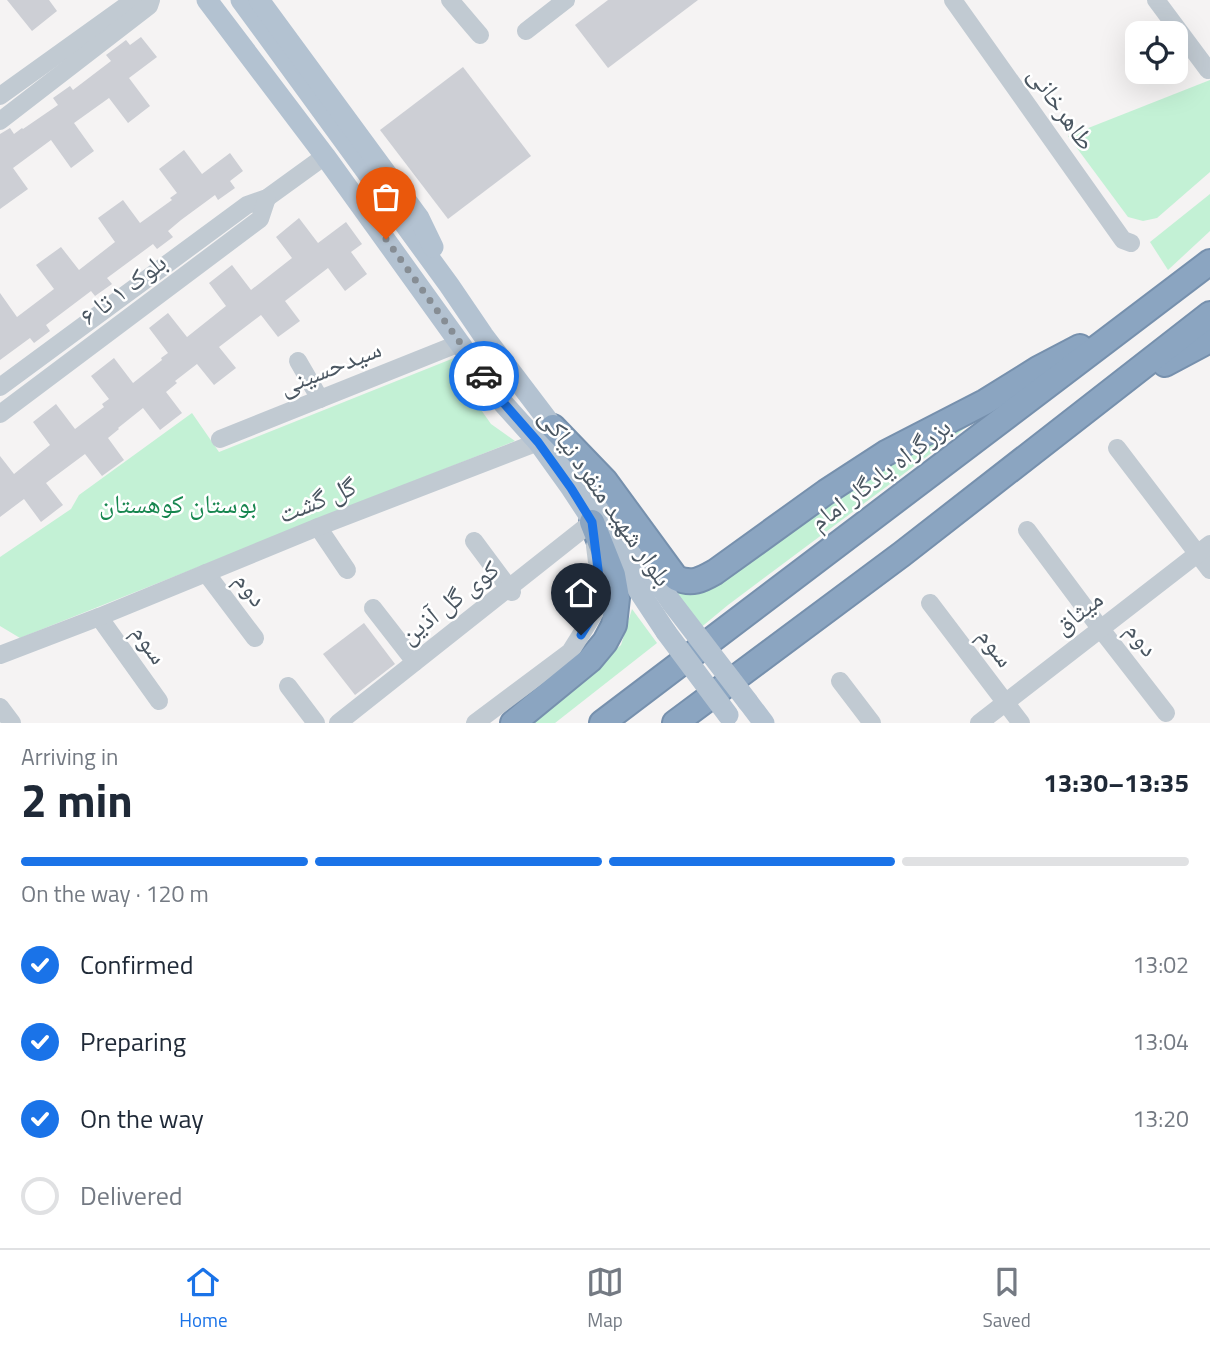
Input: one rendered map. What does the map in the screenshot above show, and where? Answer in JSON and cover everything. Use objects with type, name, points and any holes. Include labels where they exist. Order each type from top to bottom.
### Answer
[{"type":"highway","points":[[545,435],[605,481],[676,578],[684,582],[697,582],[886,453],[985,402],[1038,369],[1138,316],[1210,240]]},
{"type":"highway","name":"بزرگراه یادگار امام","points":[[602,723],[1202,268]]},
{"type":"highway","points":[[675,723],[692,714],[742,671],[902,554],[1210,314]]},
{"type":"highway","points":[[1100,400],[1210,340]]},
{"type":"highway","points":[[513,723],[590,660],[606,642],[614,625],[617,598],[613,575],[592,522]]},
{"type":"main road","name":"بلوار شهید منفرد نیاکی","points":[[207,0],[325,156],[502,401],[545,435],[608,513],[672,603],[764,723]]},
{"type":"main road","name":"بلوار شهید منفرد نیاکی","points":[[241,0],[449,285],[545,435],[571,488],[592,522],[666,632],[731,719]]},
{"type":"main road","points":[[259,0],[419,218],[449,285]]},
{"type":"street","points":[[0,96],[134,0]]},
{"type":"street","points":[[0,121],[149,6],[150,0]]},
{"type":"street","points":[[450,0],[480,35]]},
{"type":"street","points":[[526,31],[566,0]]},
{"type":"street","name":"طاهرخانی","points":[[953,0],[1123,240],[1130,243]]},
{"type":"street","points":[[1156,0],[1208,70]]},
{"type":"street","points":[[0,387],[247,205],[267,198],[325,156]]},
{"type":"street","name":"بلوک ۱ تا ۶","points":[[0,414],[260,219],[267,198]]},
{"type":"street","name":"سیدحسینی","points":[[220,439],[460,343]]},
{"type":"street","points":[[298,361],[320,399]]},
{"type":"street","name":"گل گشت","points":[[0,655],[545,435]]},
{"type":"street","points":[[1117,447],[1203,549],[1210,570]]},
{"type":"street","points":[[475,723],[570,652],[602,601],[592,522]]},
{"type":"street","name":"کوی گل آذین","points":[[338,723],[511,590],[592,522]]},
{"type":"street","points":[[318,527],[347,570]]},
{"type":"street","name":"دوم","points":[[1027,530],[1167,713]]},
{"type":"street","points":[[474,541],[511,590]]},
{"type":"street","name":"میثاق","points":[[979,723],[1203,549]]},
{"type":"street","name":"دوم","points":[[206,573],[255,638]]},
{"type":"street","name":"سوم","points":[[930,603],[1021,723]]},
{"type":"street","points":[[373,608],[415,662]]},
{"type":"street","name":"سوم","points":[[99,617],[159,701]]},
{"type":"street","points":[[840,681],[872,723]]},
{"type":"street","points":[[288,686],[316,723]]},
{"type":"street","points":[[0,707],[12,723]]},
{"type":"green space","points":[[1210,80],[1210,172],[1157,218],[1143,221],[1128,217],[1068,136]]},
{"type":"green space","points":[[1210,194],[1210,231],[1168,270],[1150,242]]},
{"type":"green space","name":"بوستان کوهستان","points":[[459,356],[465,387],[491,424],[515,441],[20,638],[0,626],[0,557],[71,509],[79,495],[192,413],[219,452]]},
{"type":"green space","points":[[1036,375],[699,629],[660,575],[678,585]]},
{"type":"green space","points":[[632,609],[657,643],[555,723],[530,723],[621,645]]},
{"type":"building","points":[[7,0],[49,0],[57,11],[32,31]]},
{"type":"building","points":[[608,0],[698,0],[608,68],[575,25]]},
{"type":"building","points":[[141,37],[157,57],[129,78],[150,106],[128,123],[109,98],[74,123],[94,151],[71,168],[51,140],[13,168],[28,189],[0,209],[0,134],[10,128],[14,134],[58,105],[53,98],[70,86],[73,90],[111,61],[106,55],[126,40],[130,45]]},
{"type":"building","points":[[463,67],[531,156],[448,219],[380,130]]},
{"type":"building","points":[[184,150],[202,174],[230,153],[243,171],[230,181],[235,188],[218,200],[215,195],[181,220],[168,231],[173,237],[157,249],[153,244],[107,278],[112,284],[95,296],[91,291],[46,325],[50,331],[34,343],[30,338],[0,360],[0,293],[17,317],[54,289],[36,265],[61,247],[79,270],[115,242],[98,218],[123,200],[140,223],[172,200],[170,198],[177,193],[159,169]]},
{"type":"building","points":[[299,218],[318,243],[346,222],[362,244],[351,252],[367,274],[345,291],[328,268],[285,301],[300,321],[278,337],[261,315],[219,347],[236,368],[214,385],[197,364],[175,381],[177,383],[166,392],[182,413],[160,430],[143,408],[108,438],[124,460],[102,476],[85,454],[46,483],[63,505],[41,522],[24,499],[0,517],[0,456],[14,474],[50,445],[33,422],[56,404],[75,429],[104,407],[102,404],[109,399],[91,376],[114,358],[133,383],[168,353],[149,328],[168,313],[187,337],[226,306],[209,283],[232,265],[251,290],[292,258],[276,237]]},
{"type":"building","points":[[364,623],[395,664],[355,695],[323,654]]},
{"type":"way so far","points":[[386,239],[484,376]]},
{"type":"route","points":[[484,376],[538,442],[592,522],[602,601],[581,635]]}]
